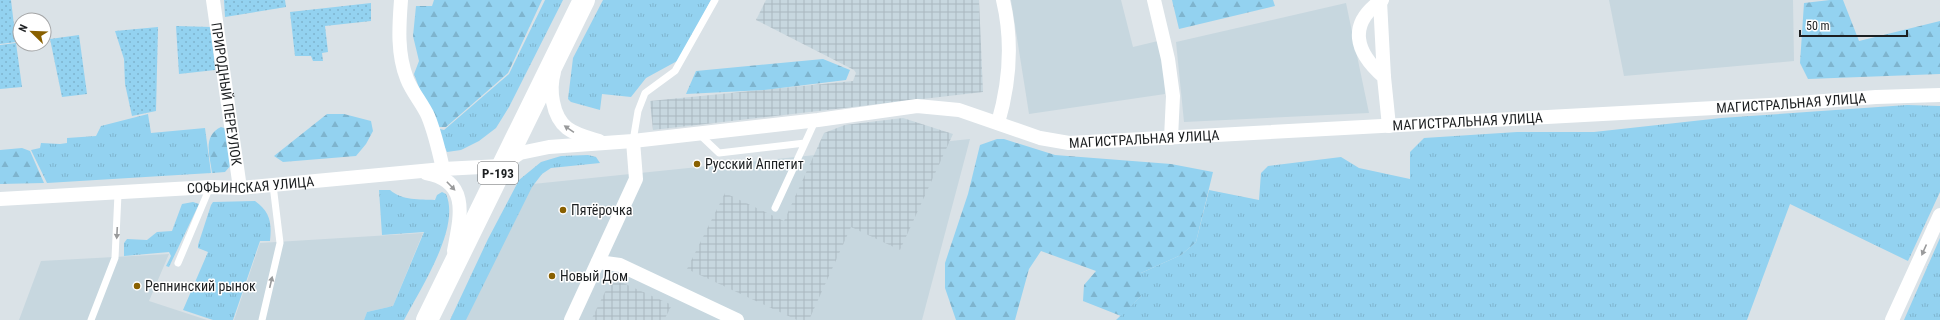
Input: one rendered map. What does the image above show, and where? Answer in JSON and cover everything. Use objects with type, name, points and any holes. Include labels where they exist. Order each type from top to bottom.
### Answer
[{"type":"highway","name":"Р-193","points":[[427,320],[501,166],[584,0]]},
{"type":"street","name":"ПРИРОДНЫЙ ПЕРЕУЛОК","points":[[213,0],[240,188]]},
{"type":"street","points":[[401,0],[400,55],[406,78],[415,97],[427,114],[438,145],[443,169]]},
{"type":"street","points":[[998,123],[1004,100],[1010,44],[1008,20],[1003,0]]},
{"type":"street","points":[[1154,0],[1168,59],[1173,96],[1171,138]]},
{"type":"street","points":[[1381,1],[1365,14],[1359,29],[1361,46],[1370,65],[1384,77]]},
{"type":"street","points":[[1381,1],[1384,77],[1389,126]]},
{"type":"street","points":[[563,42],[552,87],[557,116],[564,125],[572,131],[605,143]]},
{"type":"street","name":"МАГИСТРАЛЬНАЯ УЛИЦА","points":[[501,166],[520,153],[534,149],[633,141],[815,121],[917,106],[934,106],[959,110],[1040,138],[1069,143],[1770,105],[1876,97],[1940,95]]},
{"type":"street","points":[[571,320],[636,178],[633,141]]},
{"type":"street","name":"СОФЬИНСКАЯ УЛИЦА","points":[[0,200],[118,194],[210,187],[240,188],[402,172],[501,166]]},
{"type":"street","points":[[402,172],[418,172],[436,176],[446,181],[456,190],[460,214],[449,273]]},
{"type":"street","points":[[1892,320],[1940,215]]},
{"type":"street","points":[[598,262],[620,265],[737,320]]},
{"type":"lane","points":[[633,141],[638,111],[645,93],[675,71],[715,0]]},
{"type":"lane","points":[[775,208],[815,121]]},
{"type":"lane","points":[[699,134],[719,153],[804,143]]},
{"type":"lane","points":[[262,320],[280,242],[273,185]]},
{"type":"lane","points":[[178,263],[210,187]]},
{"type":"lane","points":[[91,320],[115,258],[118,194]]},
{"type":"shaded area","points":[[766,0],[979,0],[983,92],[653,130],[650,101],[853,81],[856,73],[854,70],[756,20]]},
{"type":"shaded area","points":[[1011,0],[1121,0],[1133,47],[1158,41],[1163,56],[1165,94],[1029,114]]},
{"type":"shaded area","points":[[1609,0],[1793,0],[1794,61],[1624,76]]},
{"type":"shaded area","points":[[1346,3],[1369,113],[1184,122],[1176,42]]},
{"type":"shaded area","points":[[903,118],[953,134],[900,250],[851,227],[809,320],[797,320],[687,269],[725,193],[784,221],[824,133],[845,125]]},
{"type":"shaded area","points":[[970,139],[922,320],[453,320],[533,184]]},
{"type":"shaded area","name":"Репнинский рынок","points":[[423,233],[393,306],[367,312],[364,320],[234,320],[260,243]]},
{"type":"shaded area","name":"Репнинский рынок","points":[[169,254],[149,301],[207,320],[19,320],[41,261]]},
{"type":"shaded area","points":[[612,278],[672,305],[664,320],[591,320]]},
{"type":"green space","points":[[0,0],[11,0],[12,42],[0,44]]},
{"type":"green space","points":[[224,0],[285,0],[286,7],[225,17]]},
{"type":"green space","points":[[434,0],[542,0],[508,73],[446,127],[439,127],[424,101],[414,74],[419,61],[413,36],[416,6],[432,6]]},
{"type":"green space","points":[[545,0],[563,0],[509,107],[496,128],[479,141],[461,150],[447,152],[436,128],[444,130],[509,74]]},
{"type":"green space","points":[[603,0],[711,0],[679,60],[646,78],[631,97],[602,94],[600,110],[571,102],[568,99],[573,58]]},
{"type":"green space","points":[[1172,0],[1273,0],[1275,6],[1179,29]]},
{"type":"green space","points":[[1843,0],[1859,41],[1940,21],[1940,74],[1808,79],[1800,63],[1804,3]]},
{"type":"green space","points":[[371,3],[371,21],[325,26],[328,52],[322,53],[323,61],[313,61],[311,56],[295,56],[290,12]]},
{"type":"green space","points":[[176,26],[211,27],[215,70],[179,74]]},
{"type":"green space","points":[[158,27],[156,111],[132,116],[125,84],[124,59],[115,31]]},
{"type":"green space","points":[[79,35],[87,94],[62,97],[52,49],[52,39]]},
{"type":"green space","points":[[12,44],[12,52],[17,52],[22,87],[0,89],[0,45]]},
{"type":"green space","points":[[823,59],[850,70],[846,80],[764,90],[686,94],[696,71]]},
{"type":"green space","points":[[1907,105],[1940,106],[1940,192],[1908,261],[1790,204],[1747,320],[1116,320],[1141,296],[1141,273],[1181,255],[1196,242],[1209,190],[1259,200],[1261,173],[1268,166],[1341,157],[1359,168],[1410,179],[1410,152],[1424,138],[1517,132],[1594,132],[1721,118]]},
{"type":"green space","points":[[148,114],[151,133],[205,128],[211,173],[47,183],[31,150],[40,148],[41,143],[60,144],[67,143],[67,138],[96,136],[101,126]]},
{"type":"green space","points":[[327,114],[344,114],[371,121],[373,131],[366,144],[356,156],[283,162],[274,156]]},
{"type":"green space","points":[[221,127],[227,129],[231,165],[225,172],[212,173],[209,141],[215,131]]},
{"type":"green space","points":[[997,139],[1004,139],[1055,155],[1171,164],[1213,172],[1196,242],[1181,255],[1141,273],[1141,296],[1121,316],[1083,301],[1084,285],[1096,271],[1041,251],[1029,269],[1015,320],[956,320],[945,288],[945,263],[968,194],[980,145]]},
{"type":"green space","points":[[22,148],[30,151],[44,183],[0,184],[0,150]]},
{"type":"green space","points":[[588,155],[596,157],[600,163],[551,168],[542,174],[532,187],[466,320],[450,320],[488,239],[519,180],[541,162],[561,156]]},
{"type":"green space","points":[[379,190],[390,190],[395,194],[411,199],[435,200],[437,195],[442,192],[446,194],[449,208],[448,224],[444,241],[437,258],[404,320],[364,320],[367,312],[393,306],[424,232],[382,235]]},
{"type":"green space","points":[[255,201],[264,209],[269,218],[271,228],[270,241],[260,241],[233,320],[213,320],[183,310],[208,252],[198,248],[198,245],[211,205],[213,202]]},
{"type":"green space","points":[[193,202],[199,204],[169,267],[166,266],[171,256],[169,252],[124,256],[124,243],[127,239],[147,240],[157,232],[172,231],[182,204]]},
{"type":"green space","points":[[1940,238],[1940,320],[1904,320]]},
{"type":"place","name":"Русский Аппетит","points":[[697,164]]},
{"type":"place","name":"Пятёрочка","points":[[563,210]]},
{"type":"place","name":"Новый Дом","points":[[552,276]]},
{"type":"place","name":"Репнинский рынок","points":[[137,286]]}]
